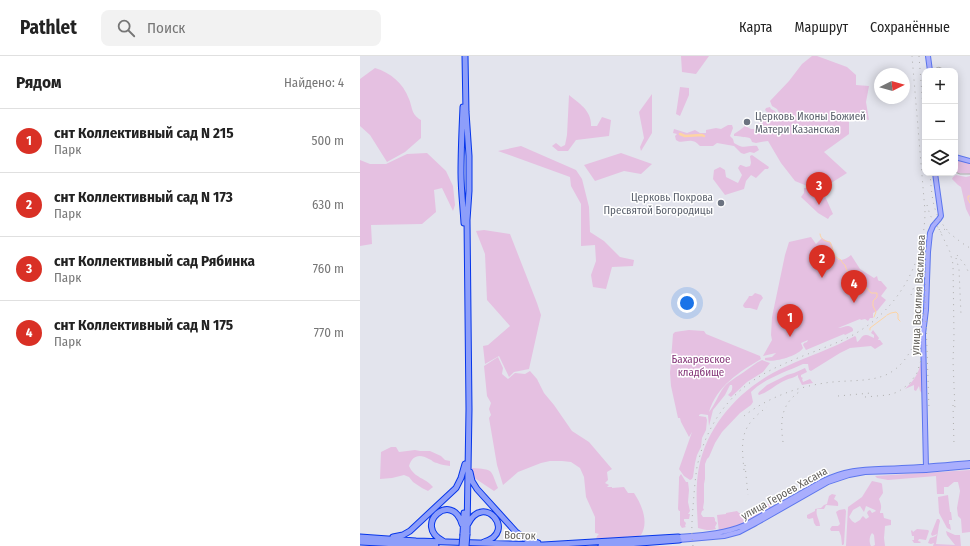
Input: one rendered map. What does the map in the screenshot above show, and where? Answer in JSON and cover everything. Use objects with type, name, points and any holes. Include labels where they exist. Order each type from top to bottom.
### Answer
[{"type":"highway","points":[[464,56],[461,193],[464,224],[466,546]]},
{"type":"highway","points":[[462,546],[465,531],[468,458],[469,384],[467,220],[470,173],[464,99]]},
{"type":"highway","points":[[468,458],[472,481],[481,494],[521,536],[532,542],[547,545]]},
{"type":"highway","points":[[368,538],[392,538],[410,531],[456,488],[465,464]]},
{"type":"highway","points":[[446,542],[438,538],[432,530],[432,521],[437,513],[445,510],[453,511],[460,518],[465,531]]},
{"type":"highway","points":[[465,531],[472,516],[478,512],[487,512],[494,516],[498,524],[497,533],[492,539],[482,543]]},
{"type":"highway","name":"Восток","points":[[360,537],[446,542],[547,545],[679,538]]},
{"type":"highway","points":[[601,546],[679,538]]},
{"type":"highway","points":[[360,542],[436,546]]},
{"type":"highway","points":[[372,543],[391,546]]},
{"type":"main road","points":[[928,56],[930,68]]},
{"type":"main road","points":[[958,158],[970,161]]},
{"type":"main road","name":"улица Василия Васильева","points":[[926,468],[922,337],[926,310],[930,235],[933,226],[941,216],[935,176]]},
{"type":"main road","name":"улица Героев Хасана","points":[[679,538],[724,536],[739,532],[828,482],[855,473],[970,465]]},
{"type":"green space","points":[[681,56],[709,56],[696,74],[682,72]]},
{"type":"green space","points":[[812,56],[817,56],[847,67],[856,75],[856,85],[869,86],[866,102],[869,120],[857,117],[849,121],[849,134],[824,152],[847,173],[820,190],[816,189],[824,194],[833,214],[828,219],[818,213],[801,197],[804,193],[804,188],[812,188],[795,181],[781,163],[768,141],[756,143],[752,142],[749,138],[734,136],[734,134],[745,126],[751,129],[756,129],[761,121],[757,112],[761,113],[762,116],[766,118],[769,114],[765,110],[766,108],[770,107],[780,118],[782,118],[777,109],[772,106],[770,101],[789,81],[802,64]]},
{"type":"green space","points":[[375,68],[396,79],[400,83],[409,99],[414,113],[421,120],[421,138],[405,152],[387,162],[370,135],[360,126],[360,79]]},
{"type":"green space","points":[[680,87],[689,88],[689,95],[680,116],[676,114]]},
{"type":"green space","points":[[652,94],[652,133],[641,151],[640,147],[644,138],[639,112]]},
{"type":"green space","points":[[569,95],[581,104],[587,112],[591,121],[591,126],[597,126],[602,117],[611,120],[609,136],[576,140],[568,151],[558,151],[552,146],[556,143],[561,147],[565,145]]},
{"type":"green space","points":[[728,125],[732,125],[733,128],[730,136],[734,143],[743,147],[757,146],[759,150],[754,153],[750,152],[744,154],[734,146],[717,143],[713,146],[700,146],[693,141],[678,141],[676,140],[675,136],[677,134],[673,133],[674,129],[687,133],[695,130],[700,133],[706,133],[706,130],[716,128],[721,129]]},
{"type":"green space","points":[[521,146],[576,170],[582,179],[589,207],[590,232],[604,241],[620,257],[634,260],[633,266],[612,267],[606,289],[593,287],[591,275],[596,261],[595,245],[581,246],[581,204],[571,186],[570,177],[498,151]]},
{"type":"green space","points":[[427,153],[446,171],[453,186],[455,205],[453,211],[442,188],[434,190],[436,212],[422,224],[371,225],[372,244],[360,246],[360,160],[370,164],[386,164],[407,154]]},
{"type":"green space","points":[[621,153],[652,164],[641,174],[624,171],[595,181],[584,165]]},
{"type":"green space","points":[[752,155],[769,167],[768,169],[765,169],[756,178],[751,175],[746,181],[744,189],[725,195],[713,179],[714,170],[720,167],[725,170],[726,177],[738,183],[742,175],[738,168],[740,165],[746,167],[750,166],[750,156]]},
{"type":"green space","points":[[958,161],[970,163],[970,174],[958,173]]},
{"type":"green space","points":[[958,175],[970,176],[970,217],[966,209],[961,187],[952,179],[953,177]]},
{"type":"green space","points":[[484,230],[510,234],[541,315],[529,369],[514,372],[509,377],[499,356],[485,364],[483,346],[488,345],[510,326],[487,300],[485,254],[476,231]]},
{"type":"green space","points":[[811,237],[816,244],[822,238],[831,243],[837,259],[841,260],[851,255],[860,269],[874,278],[877,276],[878,280],[881,281],[887,288],[881,296],[886,300],[877,311],[873,313],[873,318],[870,318],[868,321],[865,319],[860,319],[838,328],[850,326],[853,329],[853,331],[845,335],[844,334],[806,350],[803,345],[808,340],[801,343],[803,348],[796,354],[780,360],[765,360],[765,358],[772,357],[776,353],[763,356],[772,340],[772,317],[789,242]]},
{"type":"green space","points":[[755,293],[761,295],[763,298],[757,310],[745,308],[743,306],[744,303],[749,296],[752,296]]},
{"type":"green space","name":"Бахаревское кладбище","points":[[689,330],[704,331],[706,334],[760,356],[761,359],[745,369],[723,387],[717,395],[709,412],[728,383],[762,360],[770,363],[763,372],[747,382],[731,397],[728,395],[732,390],[732,385],[730,385],[725,395],[713,410],[709,426],[708,415],[699,415],[706,417],[706,430],[697,455],[693,477],[690,480],[684,476],[679,469],[692,432],[689,437],[680,418],[678,418],[671,386],[670,373],[673,334],[675,332]]},
{"type":"green space","points":[[873,330],[879,338],[878,340],[880,340],[883,344],[875,349],[871,346],[850,348],[811,371],[809,370],[808,364],[803,364],[769,379],[751,392],[753,402],[722,432],[705,464],[704,510],[701,514],[703,517],[714,517],[717,523],[715,527],[716,529],[707,530],[698,528],[697,490],[699,467],[710,435],[719,420],[730,407],[742,395],[770,375],[855,336],[857,342],[864,335],[874,338],[874,335],[871,333]]},
{"type":"green space","points":[[922,351],[922,393],[919,386],[916,391],[914,390],[914,385],[905,389],[918,372]]},
{"type":"green space","points":[[498,357],[503,368],[502,374],[508,379],[515,373],[525,374],[530,371],[537,379],[544,393],[572,431],[589,442],[612,469],[607,472],[608,480],[605,483],[609,485],[607,487],[624,487],[628,493],[634,493],[644,514],[644,525],[641,535],[596,539],[599,534],[595,533],[595,517],[586,497],[584,477],[580,468],[571,462],[550,461],[541,463],[518,472],[503,485],[497,465],[489,418],[491,415],[489,409],[491,403],[487,396],[484,366]]},
{"type":"green space","points":[[805,368],[807,372],[801,375],[803,382],[810,379],[813,383],[802,385],[798,375],[782,382],[763,394],[758,394],[767,385]]},
{"type":"green space","points":[[391,447],[396,447],[399,452],[415,450],[430,451],[441,456],[445,460],[450,461],[450,466],[435,463],[422,456],[416,456],[412,460],[409,466],[411,470],[433,487],[428,491],[404,475],[380,479],[381,452]]},
{"type":"green space","points":[[472,468],[490,471],[498,488],[494,491],[473,477]]},
{"type":"green space","points":[[970,470],[970,532],[962,533],[961,519],[958,516],[957,508],[960,491],[958,482],[954,482],[948,487],[944,487],[944,494],[937,494],[936,476],[888,480],[877,478],[875,476]]},
{"type":"green space","points":[[681,474],[686,482],[688,482],[688,502],[690,511],[688,514],[690,514],[689,519],[684,519],[686,527],[682,528],[680,525],[680,511],[678,509],[679,477]]},
{"type":"green space","points":[[872,481],[882,484],[883,493],[879,499],[881,506],[880,513],[883,513],[884,518],[891,520],[891,525],[885,526],[885,546],[873,546],[875,545],[874,535],[872,533],[870,536],[871,546],[846,546],[848,507],[862,497]],"holes":[[[860,506],[864,512],[866,506],[876,511],[872,513],[870,510],[868,511],[867,513],[869,517],[866,519],[863,516],[855,523],[849,517],[853,510]]]},
{"type":"green space","points":[[832,494],[836,495],[834,499],[837,501],[838,506],[826,505],[824,509],[817,509],[820,526],[816,526],[813,518],[807,518],[807,515],[815,511],[815,509],[821,508],[827,504],[829,496]]},
{"type":"green space","points":[[948,495],[952,520],[949,520],[951,530],[947,528],[939,513],[938,497]]},
{"type":"green space","points":[[768,504],[772,506],[769,509],[742,525],[719,532],[717,515],[737,511],[739,513],[749,513]]},
{"type":"green space","points":[[845,509],[844,544],[842,545],[839,531],[831,531],[830,529],[832,526],[838,526],[840,524],[836,512]]},
{"type":"green space","points":[[937,519],[940,521],[936,544],[955,545],[947,535],[946,531],[955,535],[960,535],[961,546],[933,546],[934,543],[928,543],[930,538],[936,536],[937,534],[932,536],[931,534]]},
{"type":"green space","points":[[917,529],[929,531],[926,540],[919,539],[918,541],[921,542],[920,543],[914,543],[912,540],[914,540],[914,536],[912,536],[911,531],[912,530],[913,532]]},
{"type":"waterway","points":[[680,134],[685,136],[704,136]]},
{"type":"waterway","points":[[970,196],[968,196],[970,203]]},
{"type":"waterway","points":[[820,234],[822,239],[830,242],[834,254],[841,260],[850,275],[862,288],[867,288],[871,293],[877,293],[877,297],[873,301],[873,306],[876,312],[874,317]]},
{"type":"waterway","points":[[887,315],[896,312],[900,321]]},
{"type":"waterway","points":[[870,330],[870,328],[886,316]]},
{"type":"tram line","points":[[936,68],[941,68]]},
{"type":"tram line","points":[[958,173],[970,174]]},
{"type":"railway","points":[[693,546],[692,522],[697,467],[704,443],[723,409],[741,390],[762,375],[785,363],[847,338],[864,328],[880,315],[893,301],[913,268],[920,250],[924,231],[925,211],[912,56]]},
{"type":"railway","points":[[919,56],[923,104]]},
{"type":"railway","points":[[930,176],[932,197],[936,212],[939,219],[949,232]]},
{"type":"railway","points":[[927,205],[930,215],[942,234]]},
{"type":"railway","points":[[939,229],[950,252],[953,264],[953,361],[955,410]]},
{"type":"railway","points":[[944,229],[970,248]]},
{"type":"railway","points":[[865,397],[888,395],[898,392],[910,383],[917,373],[921,360],[920,334],[925,309],[926,243]]},
{"type":"railway","points":[[957,255],[965,265],[970,275]]},
{"type":"railway","points":[[956,258],[959,269],[961,315]]},
{"type":"railway","points":[[911,295],[923,261]]},
{"type":"railway","points":[[926,321],[929,409]]},
{"type":"railway","points":[[744,416],[762,404],[793,390],[832,382],[867,380],[888,374],[895,370],[906,358],[914,345],[920,330]]},
{"type":"railway","points":[[783,442],[782,419],[786,406],[795,395],[802,390]]},
{"type":"railway","points":[[838,396],[871,393]]},
{"type":"railway","points":[[953,405],[954,445]]},
{"type":"railway","points":[[744,470],[744,434],[752,421],[767,407]]},
{"type":"railway","points":[[745,465],[748,495]]},
{"type":"place","name":"Церковь Иконы Божией Матери Казанская","points":[[747,122]]},
{"type":"place","name":"Церковь Покрова Пресвятой Богородицы","points":[[721,203]]},
{"type":"place","name":"снт Коллективный сад Рябинка","points":[[819,205]]},
{"type":"place","name":"снт Коллективный сад N 173","points":[[822,278]]},
{"type":"place","name":"снт Коллективный сад N 175","points":[[854,303]]},
{"type":"place","name":"снт Коллективный сад N 215","points":[[790,337]]}]
